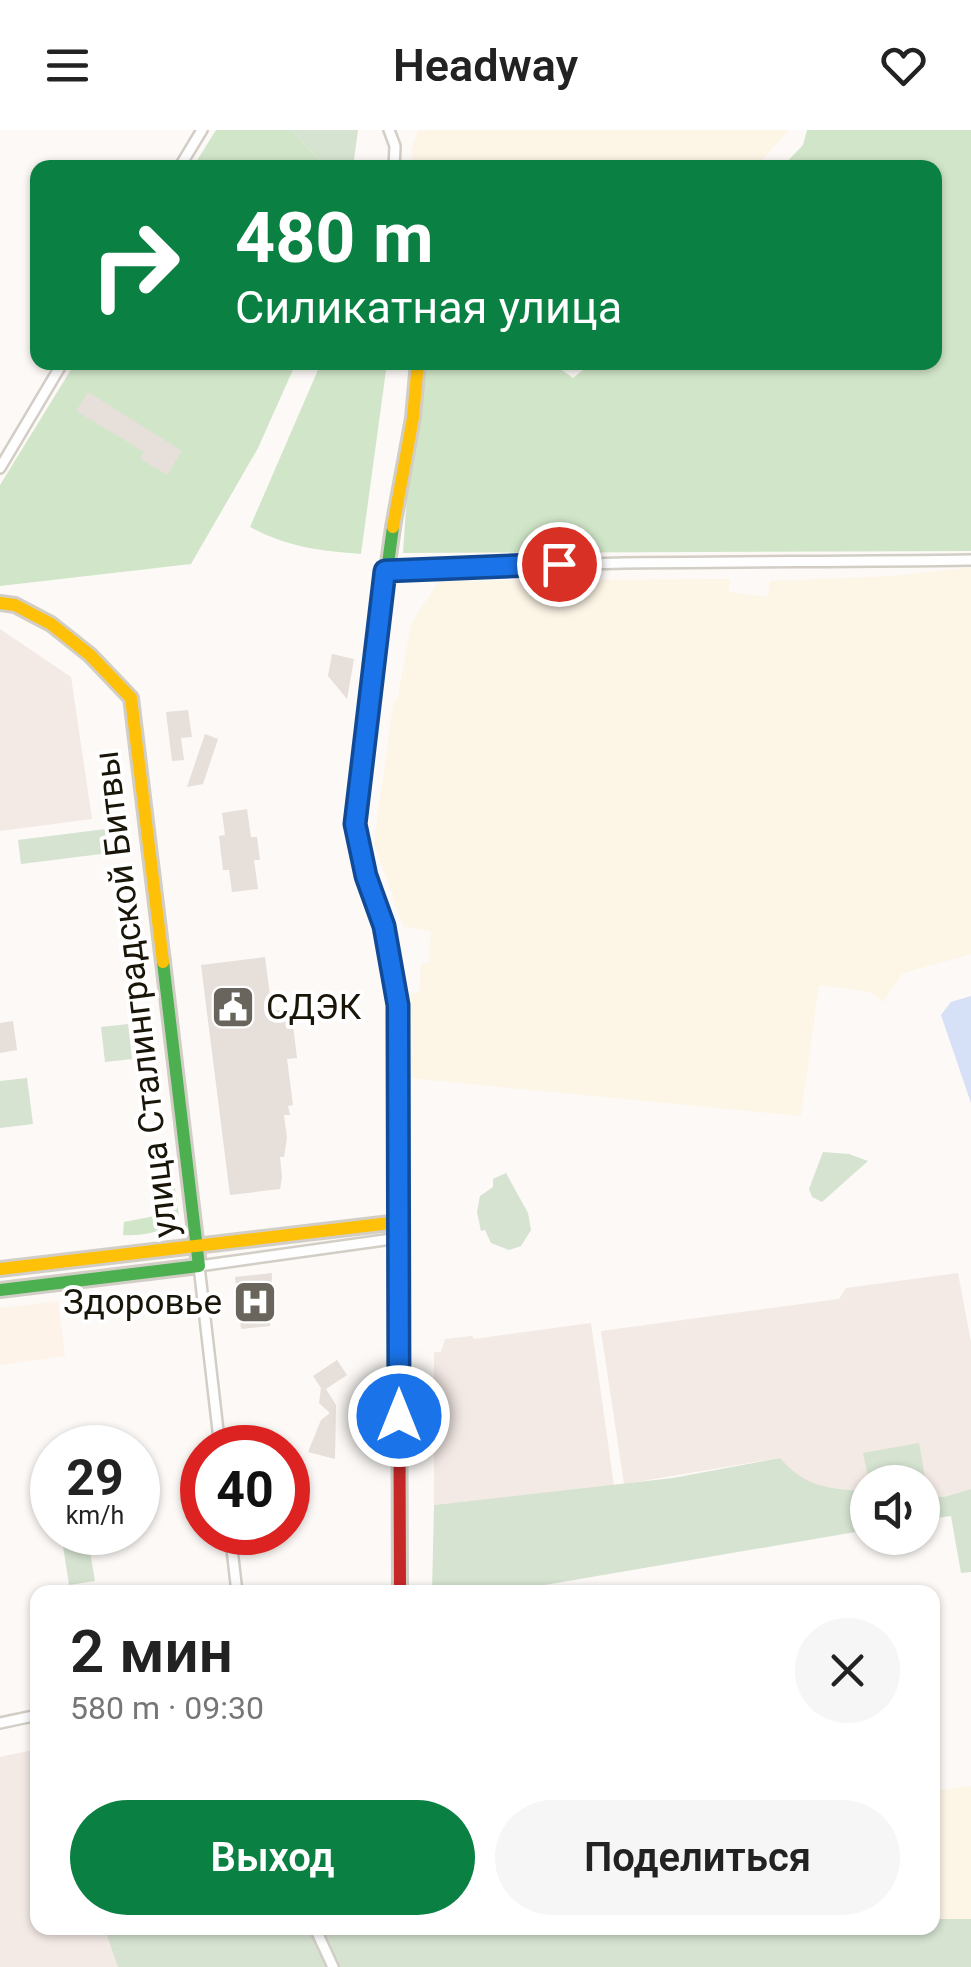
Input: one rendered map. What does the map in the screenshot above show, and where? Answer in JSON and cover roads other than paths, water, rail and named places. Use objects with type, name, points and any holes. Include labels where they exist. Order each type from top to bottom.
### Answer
[{"type":"street","points":[[184,160],[202,130]]},
{"type":"street","points":[[389,130],[394,160]]},
{"type":"street","points":[[0,468],[58,370]]},
{"type":"street","points":[[400,1585],[396,992],[384,926],[366,876],[355,824],[385,571],[413,418],[417,370]]},
{"type":"street","points":[[0,444],[10,451]]},
{"type":"street","points":[[385,571],[521,564],[902,564],[971,560]]},
{"type":"street","name":"улица Сталинградской Битвы","points":[[0,603],[26,606],[111,674],[131,698],[217,1425]]},
{"type":"street","points":[[0,1270],[400,1222]]},
{"type":"street","points":[[0,1290],[399,1238]]},
{"type":"street","points":[[233,1555],[236,1585]]},
{"type":"street","points":[[0,1724],[30,1717]]},
{"type":"street","points":[[319,1935],[333,1967]]},
{"type":"water","points":[[971,996],[971,1103],[941,1015],[951,1002]]},
{"type":"place","name":"СДЭК","points":[[233,1007]]},
{"type":"place","name":"Здоровье","points":[[255,1302]]}]
